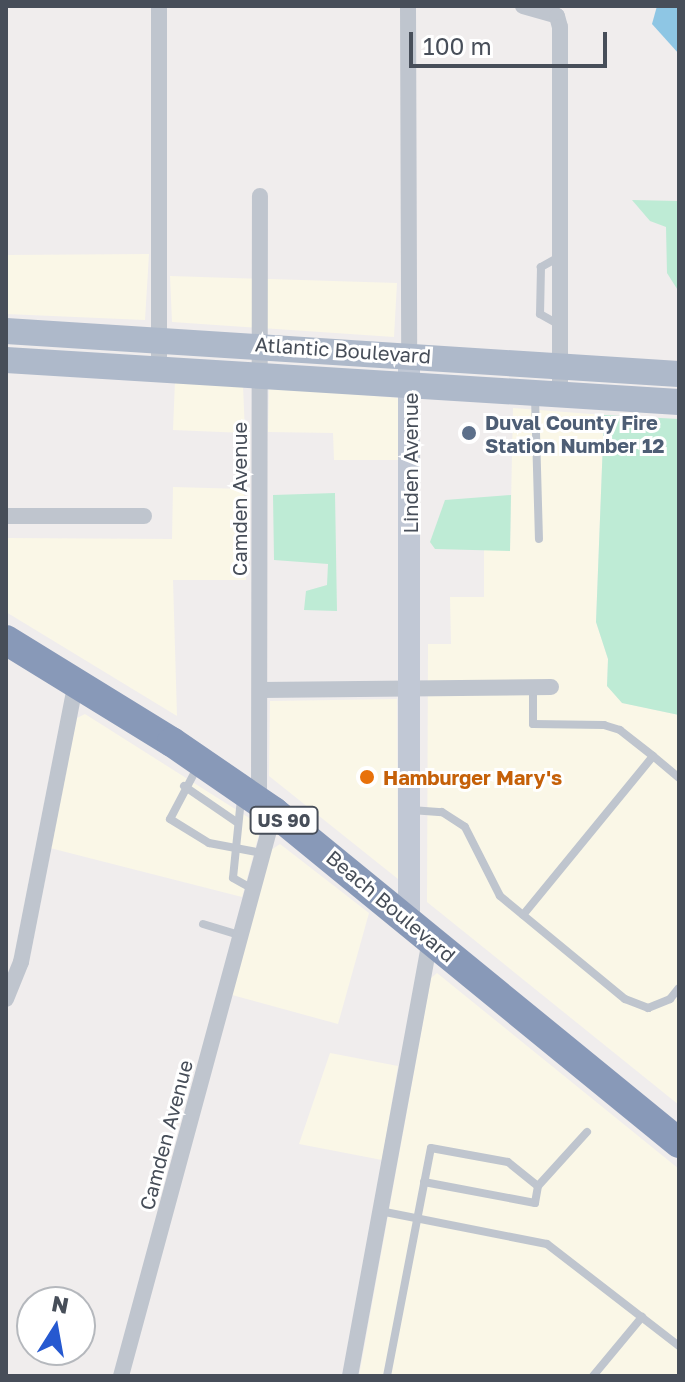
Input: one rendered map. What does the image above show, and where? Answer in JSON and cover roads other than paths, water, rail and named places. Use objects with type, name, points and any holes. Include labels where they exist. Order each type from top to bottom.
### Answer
[{"type":"highway","name":"Beach Boulevard","points":[[6,640],[201,761],[258,801],[419,928],[679,1143]]},
{"type":"main road","name":"Atlantic Boulevard","points":[[6,331],[159,337],[679,374]]},
{"type":"main road","name":"Atlantic Boulevard","points":[[6,360],[159,366],[679,402]]},
{"type":"street","points":[[159,6],[159,366]]},
{"type":"street","name":"Linden Avenue","points":[[408,6],[410,810],[419,928]]},
{"type":"street","points":[[523,6],[557,16],[560,366],[548,394]]},
{"type":"street","name":"Camden Avenue","points":[[121,1376],[263,854],[258,801],[260,196]]},
{"type":"street","points":[[6,516],[144,516]]},
{"type":"street","points":[[6,999],[21,962],[76,682]]},
{"type":"street","points":[[260,690],[551,687]]},
{"type":"street","points":[[350,1376],[380,1211],[419,928]]},
{"type":"lane","points":[[539,539],[548,394]]},
{"type":"lane","points":[[533,688],[533,724],[604,725],[620,730],[679,778]]},
{"type":"lane","points":[[523,915],[653,756]]},
{"type":"lane","points":[[201,761],[184,786],[170,819],[209,843],[236,851],[263,854]]},
{"type":"lane","points":[[184,786],[238,823]]},
{"type":"lane","points":[[253,889],[233,878],[238,823],[258,801]]},
{"type":"lane","points":[[410,810],[442,812],[465,827],[491,885],[523,915],[636,1005],[661,1005],[679,988]]},
{"type":"lane","points":[[203,924],[241,935]]},
{"type":"lane","points":[[424,1182],[535,1203],[538,1186],[587,1132]]},
{"type":"lane","points":[[387,1376],[431,1148],[508,1162],[538,1186]]},
{"type":"lane","points":[[380,1211],[547,1244],[679,1346]]},
{"type":"lane","points":[[593,1376],[642,1317]]},
{"type":"water","points":[[657,6],[679,6],[679,54],[652,24]]},
{"type":"place","name":"Duval County Fire Station Number 12","points":[[469,433]]},
{"type":"place","name":"Hamburger Mary's","points":[[367,777]]}]
